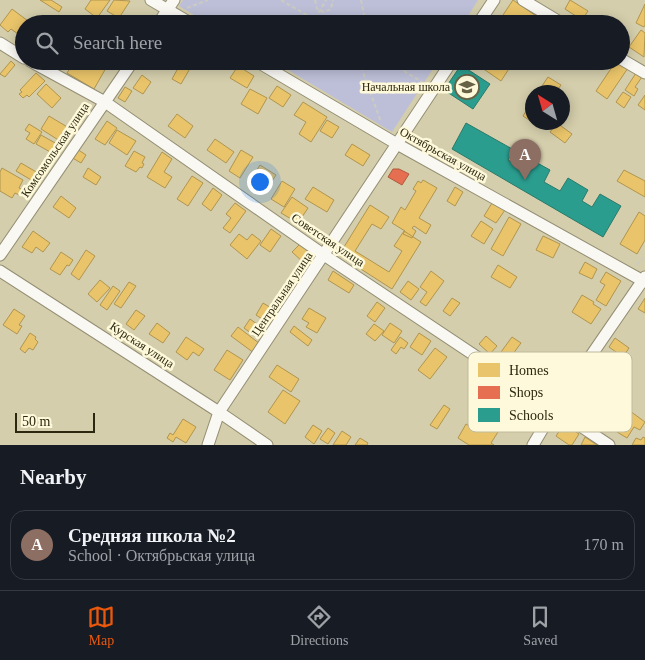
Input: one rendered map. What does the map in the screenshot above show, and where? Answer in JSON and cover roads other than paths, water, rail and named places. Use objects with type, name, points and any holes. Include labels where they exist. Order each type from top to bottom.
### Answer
[{"type":"street","points":[[151,0],[171,5],[182,15]]},
{"type":"street","points":[[484,15],[494,0]]},
{"type":"street","points":[[524,0],[548,15]]},
{"type":"street","points":[[0,43],[15,52]]},
{"type":"street","points":[[630,64],[645,73]]},
{"type":"street","name":"Советская улица","points":[[46,70],[105,102],[324,255],[470,352]]},
{"type":"street","name":"Комсомольская улица","points":[[0,255],[127,70]]},
{"type":"street","name":"Октябрьская улица","points":[[271,70],[397,144],[644,280]]},
{"type":"street","name":"Центральная улица","points":[[208,445],[219,412],[446,70]]},
{"type":"street","name":"Курская улица","points":[[0,271],[267,445]]},
{"type":"street","points":[[593,352],[644,280]]},
{"type":"street","points":[[533,445],[540,432]]},
{"type":"street","name":"Советская улица","points":[[590,432],[610,445]]},
{"type":"place","name":"Начальная школа","points":[[467,87]]},
{"type":"place","name":"Средняя школа №2","points":[[525,180]]}]
